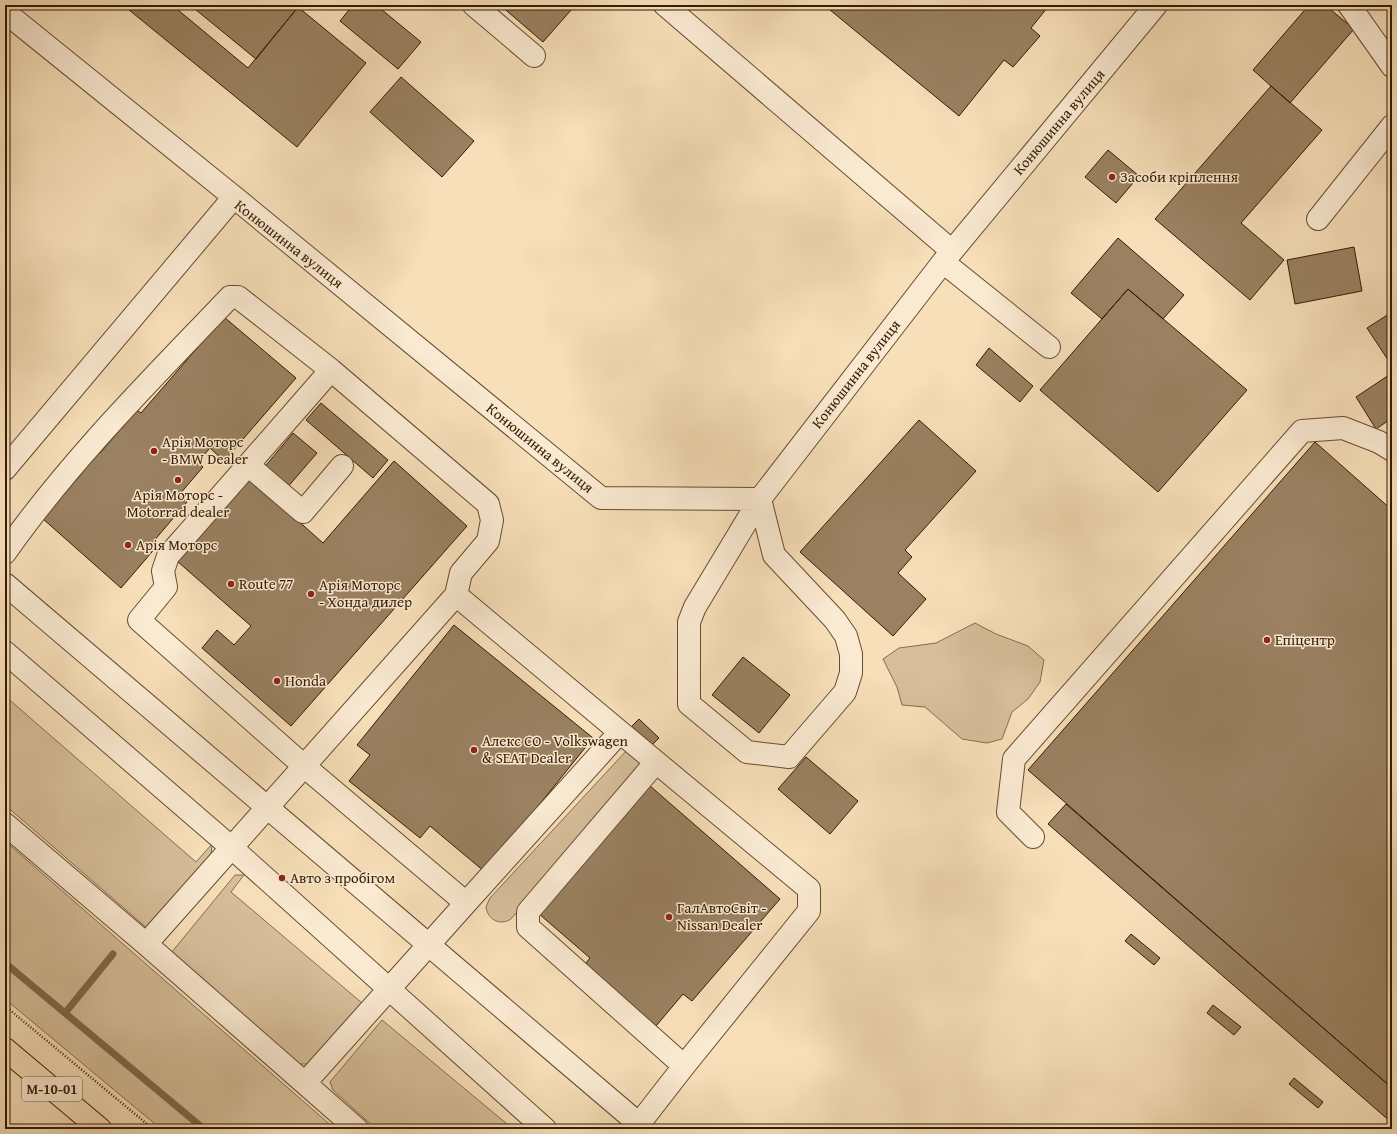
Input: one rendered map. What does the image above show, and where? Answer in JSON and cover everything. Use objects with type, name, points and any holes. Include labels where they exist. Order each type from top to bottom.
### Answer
[{"type":"highway","name":"М-10-01","points":[[5,1049],[100,1129]]},
{"type":"street","points":[[474,5],[534,56]]},
{"type":"street","points":[[665,5],[1049,347]]},
{"type":"street","name":"Конюшинна вулиця","points":[[5,469],[234,197],[601,498],[760,499],[948,256],[1156,5]]},
{"type":"street","points":[[1348,5],[1392,66]]},
{"type":"street","points":[[5,12],[234,197]]},
{"type":"street","points":[[1318,219],[1392,126]]},
{"type":"street","points":[[5,553],[33,514],[125,408],[230,297],[238,297],[331,370],[488,504],[492,520],[488,541],[461,573],[456,594],[146,944]]},
{"type":"street","points":[[331,370],[168,556],[163,571],[166,587],[139,620],[304,766],[466,903]]},
{"type":"street","points":[[1033,837],[1008,812],[1014,759],[1302,431],[1343,428],[1379,442],[1392,450]]},
{"type":"street","points":[[248,465],[303,512],[342,466]]},
{"type":"street","points":[[760,499],[774,555],[835,620],[846,636],[851,654],[851,673],[845,692],[789,756],[747,752],[689,704],[689,622],[695,607],[760,499]]},
{"type":"street","points":[[5,584],[429,945],[637,1127],[684,1066],[809,911],[809,889],[456,594]]},
{"type":"street","points":[[5,652],[232,848],[388,990],[545,1129]]},
{"type":"street","points":[[305,1082],[620,732]]},
{"type":"street","points":[[656,762],[528,912],[528,927],[684,1066]]},
{"type":"street","points":[[5,824],[146,944],[357,1129]]},
{"type":"path","points":[[5,1006],[153,1129]]},
{"type":"shaded area","points":[[975,623],[996,634],[1028,646],[1044,660],[1040,682],[1028,699],[1012,712],[1002,739],[987,743],[962,739],[925,707],[902,705],[897,687],[883,659],[899,648],[936,643]]},
{"type":"shaded area","points":[[5,696],[196,862],[212,844],[211,857],[148,929],[5,805]]},
{"type":"shaded area","points":[[627,750],[645,764],[511,919],[499,922],[492,918],[487,912],[486,907],[490,898]]},
{"type":"shaded area","points":[[5,841],[335,1129],[161,1129],[5,999]]},
{"type":"shaded area","points":[[235,875],[244,875],[231,892],[362,1003],[307,1064],[298,1064],[171,953]]},
{"type":"shaded area","points":[[382,1020],[513,1129],[376,1129],[333,1090],[330,1082]]},
{"type":"building","points":[[123,5],[172,5],[248,68],[298,7],[366,63],[297,147]]},
{"type":"building","points":[[190,5],[295,5],[298,7],[256,59]]},
{"type":"building","points":[[353,5],[376,5],[421,42],[398,69],[340,21]]},
{"type":"building","points":[[500,5],[567,5],[572,9],[543,42]]},
{"type":"building","points":[[824,5],[1043,5],[1047,8],[1031,28],[1040,36],[1013,67],[1004,60],[959,116]]},
{"type":"building","points":[[1309,5],[1325,5],[1354,29],[1290,103],[1253,70]]},
{"type":"building","points":[[401,77],[474,141],[442,177],[370,112]]},
{"type":"building","points":[[1271,86],[1322,130],[1241,223],[1284,260],[1250,300],[1155,219]]},
{"type":"building","name":"Засоби кріплення","points":[[1108,150],[1139,176],[1116,203],[1085,177]]},
{"type":"building","points":[[1118,238],[1184,295],[1163,319],[1128,289],[1102,319],[1071,293]]},
{"type":"building","points":[[1354,247],[1362,291],[1295,304],[1287,260]]},
{"type":"building","points":[[1128,289],[1247,390],[1158,492],[1040,390]]},
{"type":"building","points":[[1392,312],[1392,366],[1367,328]]},
{"type":"building","name":"Арія Моторс - BMW Dealer","points":[[224,317],[296,378],[224,461],[210,448],[198,462],[203,467],[179,495],[187,502],[153,542],[157,546],[121,588],[42,518],[83,472],[79,468],[95,449],[100,453],[137,410],[141,413]]},
{"type":"building","points":[[989,348],[1033,386],[1020,402],[976,365]]},
{"type":"building","points":[[1392,373],[1392,418],[1376,429],[1356,397]]},
{"type":"building","points":[[321,403],[388,460],[373,478],[306,420]]},
{"type":"building","points":[[919,420],[976,471],[905,550],[912,557],[898,573],[926,599],[893,636],[800,552]]},
{"type":"building","points":[[293,433],[317,453],[286,489],[263,469]]},
{"type":"building","name":"Епіцентр","points":[[1315,442],[1392,510],[1392,1088],[1028,770]]},
{"type":"building","name":"Арія Моторс - Хонда дилер","points":[[394,461],[467,526],[291,726],[202,648],[217,630],[234,645],[251,626],[177,561],[250,478],[323,543]]},
{"type":"building","name":"Алекс CO - Volkswagen & SEAT Dealer","points":[[454,625],[593,738],[485,872],[430,826],[420,838],[349,781],[370,755],[357,745]]},
{"type":"building","points":[[743,657],[790,695],[759,733],[712,695]]},
{"type":"building","points":[[639,719],[659,738],[648,749],[628,730]]},
{"type":"building","points":[[806,757],[858,801],[830,834],[778,789]]},
{"type":"building","points":[[649,785],[780,899],[692,1001],[683,994],[656,1026],[585,964],[590,958],[538,913]]},
{"type":"building","points":[[1066,804],[1392,1088],[1392,1123],[1048,824]]},
{"type":"building","points":[[1131,934],[1160,958],[1154,965],[1125,941]]},
{"type":"building","points":[[1213,1005],[1241,1027],[1234,1035],[1207,1013]]},
{"type":"building","points":[[1294,1078],[1323,1102],[1318,1108],[1289,1084]]},
{"type":"waterway","points":[[65,1013],[113,954]]},
{"type":"waterway","points":[[5,963],[204,1129]]},
{"type":"place","name":"Засоби кріплення","points":[[1112,177]]},
{"type":"place","name":"Арія Моторс - BMW Dealer","points":[[154,451]]},
{"type":"place","name":"Арія Моторс - Motorrad dealer","points":[[178,480]]},
{"type":"place","name":"Арія Моторс","points":[[128,545]]},
{"type":"place","name":"Route 77","points":[[231,584]]},
{"type":"place","name":"Арія Моторс - Хонда дилер","points":[[311,594]]},
{"type":"place","name":"Епіцентр","points":[[1267,640]]},
{"type":"place","name":"Honda","points":[[277,681]]},
{"type":"place","name":"Алекс CO - Volkswagen & SEAT Dealer","points":[[474,750]]},
{"type":"place","name":"Авто з пробігом","points":[[282,878]]},
{"type":"place","name":"ГалАвтоСвіт - Nissan Dealer","points":[[669,917]]}]
